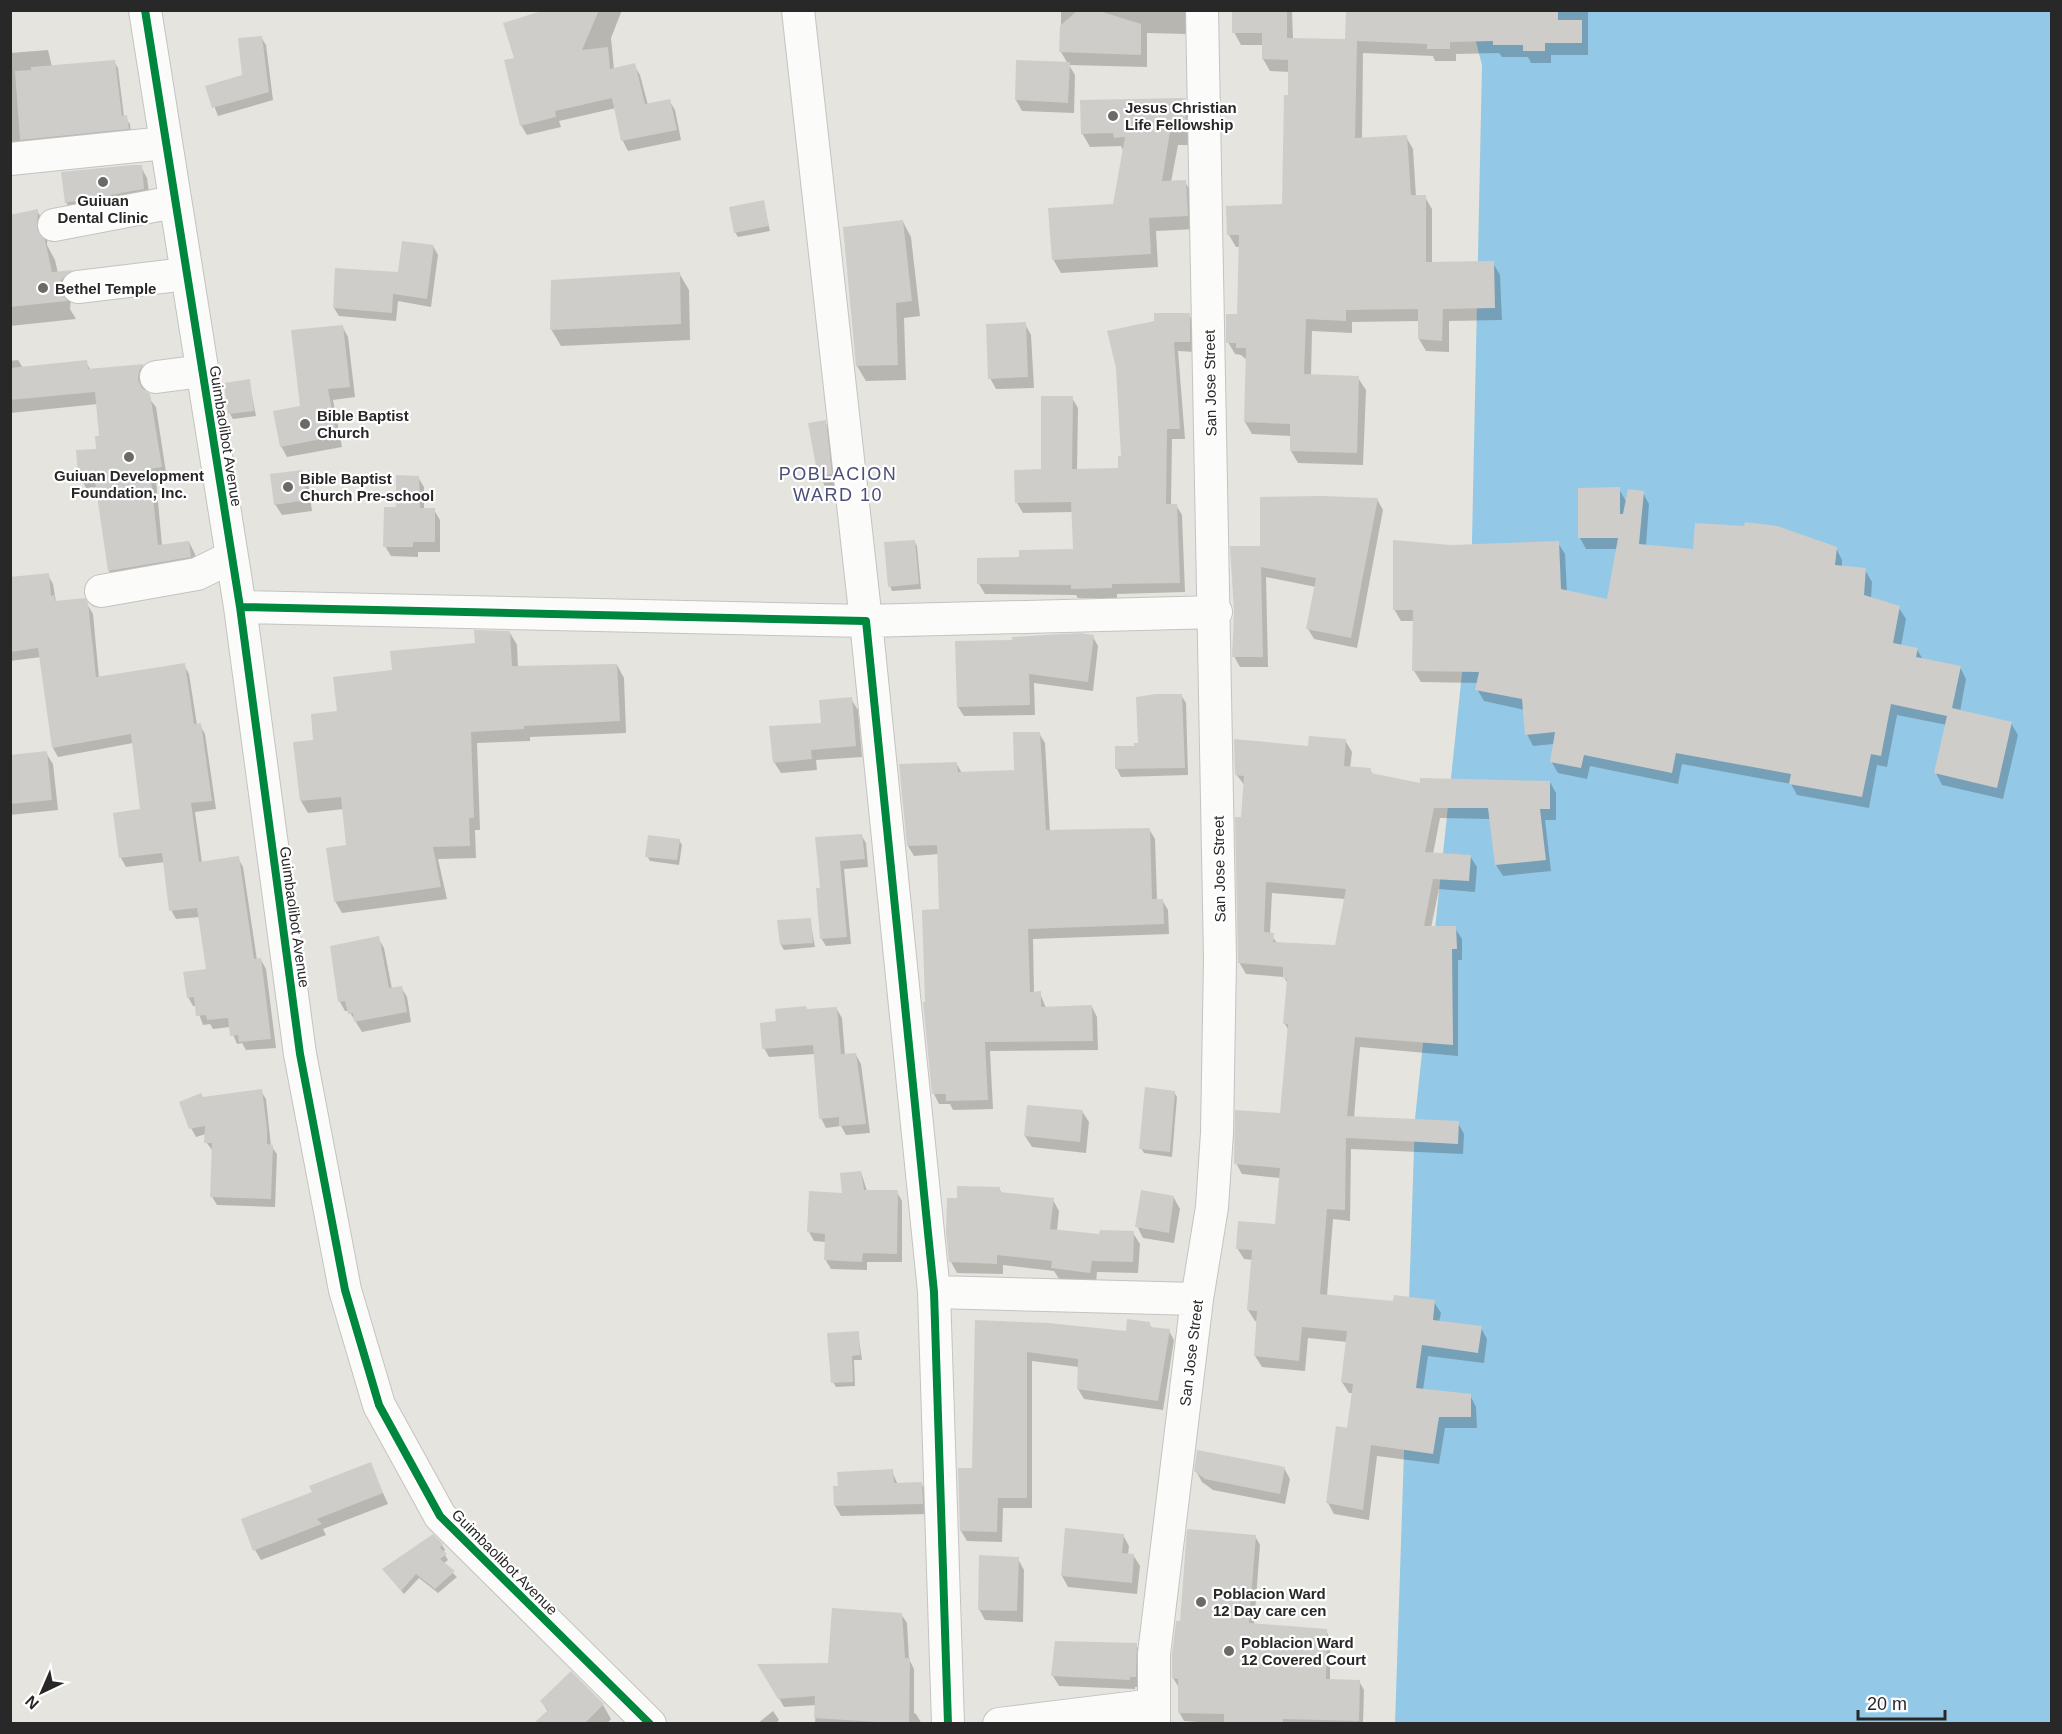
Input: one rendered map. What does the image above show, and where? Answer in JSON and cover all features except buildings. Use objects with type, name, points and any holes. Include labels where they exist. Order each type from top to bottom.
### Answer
[{"type":"street","name":"Guimbaolibot Avenue","points":[[145,10],[240,607],[300,1054],[345,1290],[379,1404],[440,1516],[650,1724]]},
{"type":"street","points":[[798,10],[866,621],[934,1292],[948,1724]]},
{"type":"street","name":"San Jose Street","points":[[1154,1714],[1154,1654],[1197,1299],[1212,1208],[1217,1133],[1221,958],[1216,612],[1202,10]]},
{"type":"street","points":[[10,159],[165,143]]},
{"type":"street","points":[[54,225],[174,202]]},
{"type":"street","points":[[78,287],[186,274]]},
{"type":"street","points":[[156,376],[202,371]]},
{"type":"street","points":[[101,591],[197,574],[232,557]]},
{"type":"street","points":[[240,607],[866,621],[1216,612]]},
{"type":"street","points":[[934,1292],[1197,1299]]},
{"type":"street","points":[[999,1724],[1154,1714]]},
{"type":"water","points":[[1468,11],[2051,11],[2051,1723],[1395,1724],[1415,1119],[1471,588],[1482,65]]},
{"type":"cycle path","points":[[145,10],[240,607],[300,1054],[345,1290],[379,1405],[440,1516],[650,1724]]},
{"type":"cycle path","points":[[240,607],[866,621],[934,1292],[948,1724]]},
{"type":"place","name":"Jesus Christian Life Fellowship","points":[[1113,116]]},
{"type":"place","name":"Guiuan Dental Clinic","points":[[103,182]]},
{"type":"place","name":"Bethel Temple","points":[[43,288]]},
{"type":"place","name":"Bible Baptist Church","points":[[305,424]]},
{"type":"place","name":"Guiuan Development Foundation, Inc.","points":[[129,457]]},
{"type":"place","name":"Bible Baptist Church Pre-school","points":[[288,487]]},
{"type":"place","name":"Poblacion Ward 12 Day care cen","points":[[1201,1602]]},
{"type":"place","name":"Poblacion Ward 12 Covered Court","points":[[1229,1651]]},
{"type":"district","name":"POBLACION WARD 10","points":[[838,484]]}]
